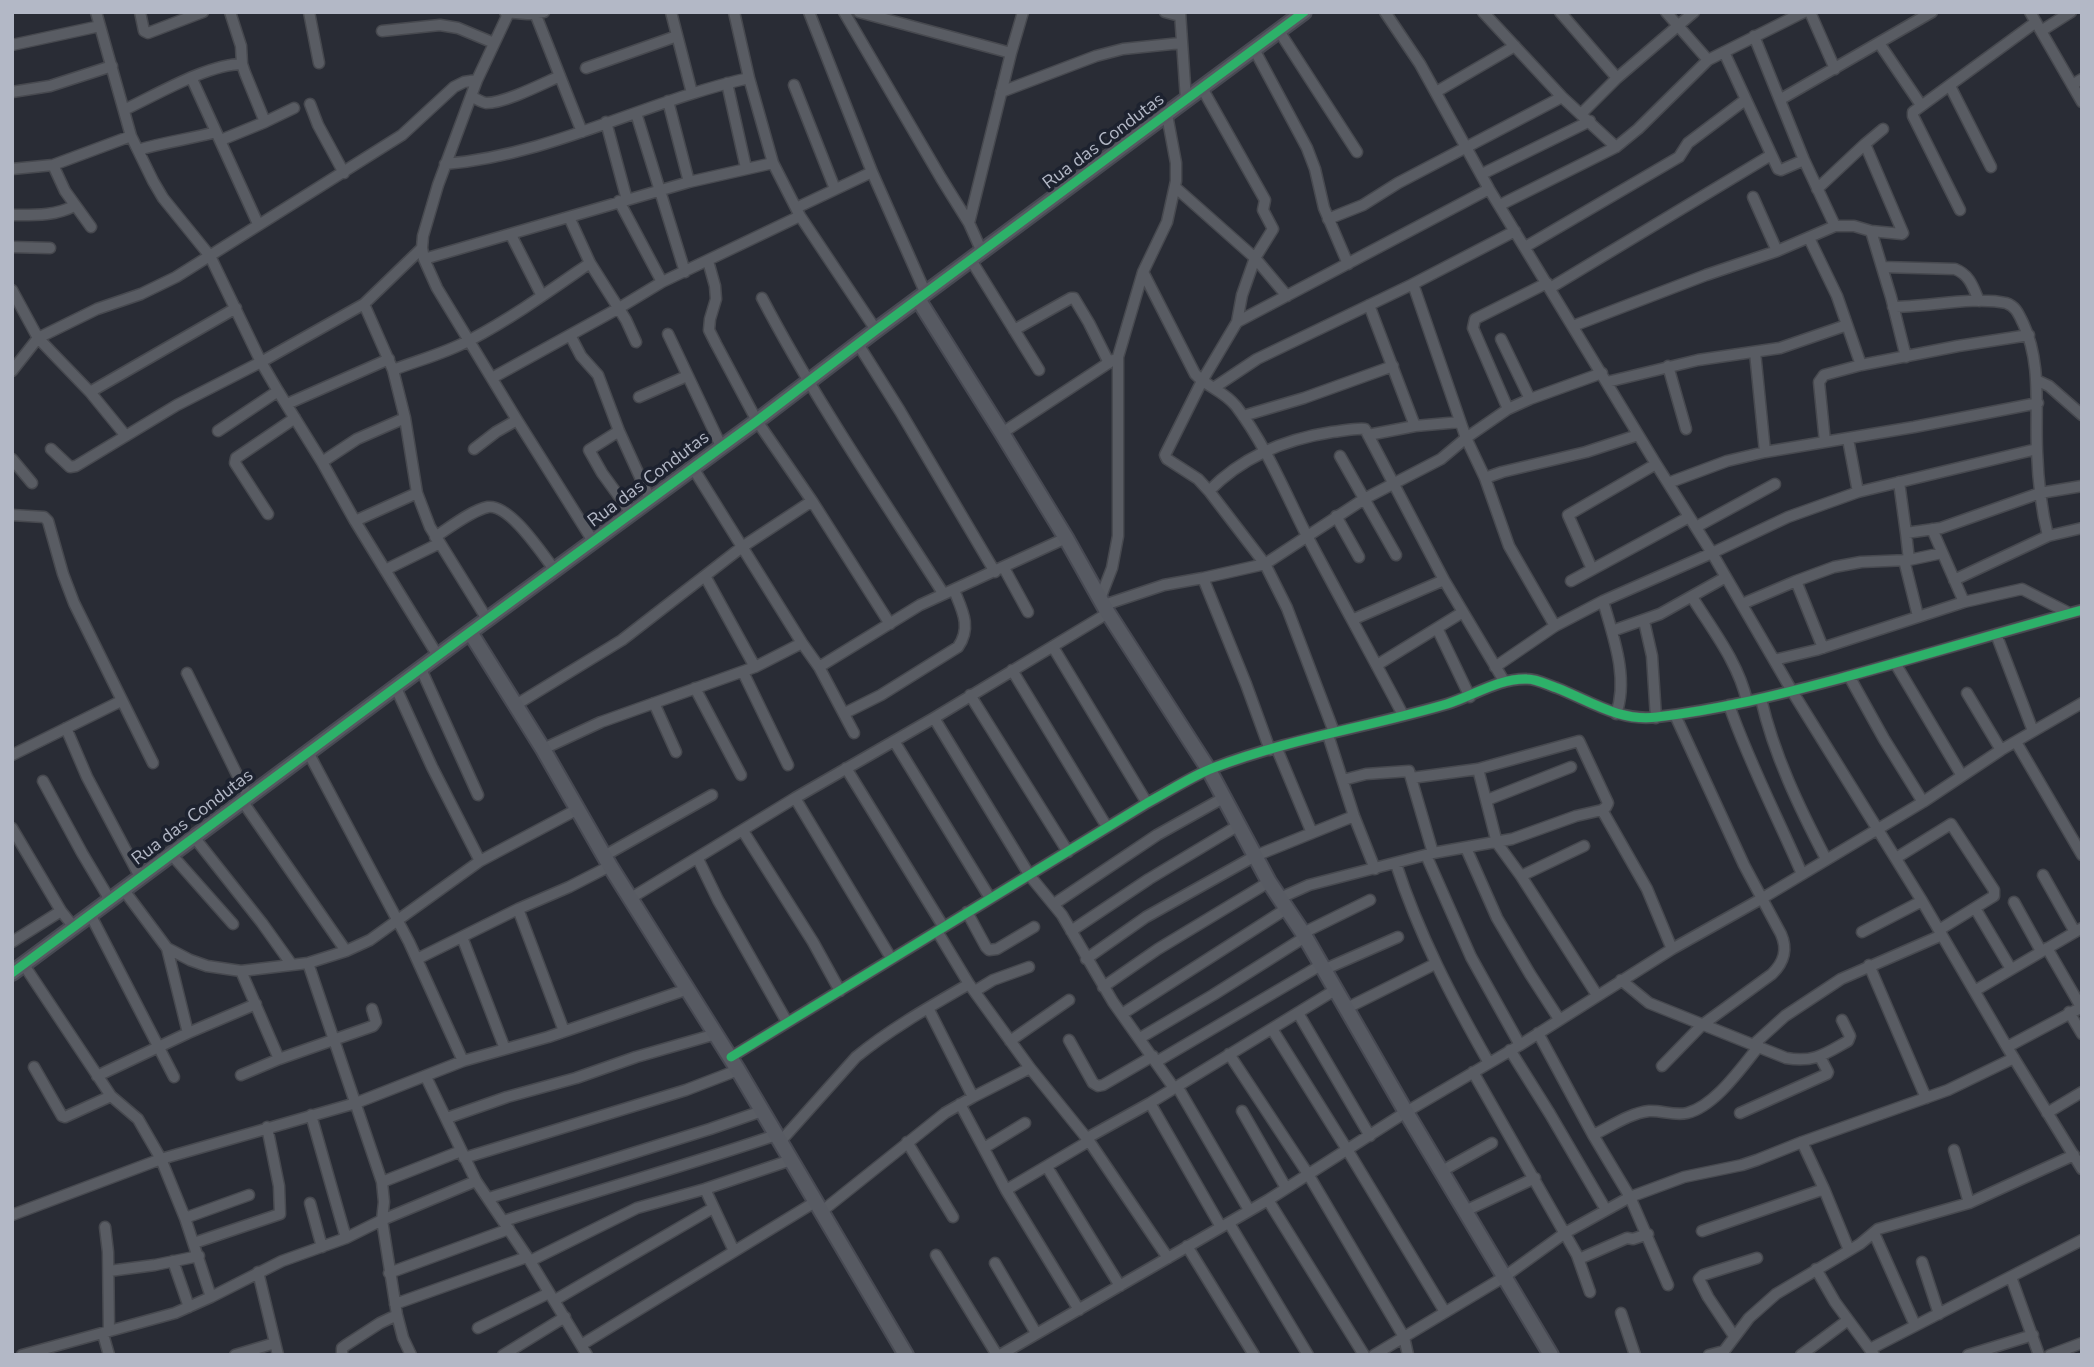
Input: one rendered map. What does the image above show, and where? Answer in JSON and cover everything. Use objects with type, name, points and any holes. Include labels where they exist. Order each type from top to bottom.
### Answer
[{"type":"street","points":[[96,12],[131,136],[163,198],[210,256],[261,362],[438,656]]},
{"type":"street","points":[[140,12],[144,30],[148,33],[203,12]]},
{"type":"street","points":[[230,12],[241,46],[242,64],[265,122]]},
{"type":"street","points":[[310,12],[319,63]]},
{"type":"street","points":[[544,12],[507,13],[477,80],[445,164],[422,248],[424,260],[437,288],[593,541]]},
{"type":"street","points":[[671,12],[692,93]]},
{"type":"street","points":[[734,12],[748,78],[773,163],[798,212],[876,330]]},
{"type":"street","points":[[809,12],[922,297],[1104,606],[1209,769],[1269,882],[1304,935],[1345,1009],[1551,1355]]},
{"type":"street","points":[[844,12],[970,223],[977,256],[1014,330],[1039,370]]},
{"type":"street","points":[[859,12],[1011,53]]},
{"type":"street","points":[[970,223],[1023,12]]},
{"type":"street","points":[[1165,12],[1180,14],[1186,100]]},
{"type":"street","name":"Rua das Condutas","points":[[18,969],[1304,12]]},
{"type":"street","points":[[1385,12],[1436,92],[1515,232],[1726,576],[1792,691],[1896,858],[2082,1169]]},
{"type":"street","points":[[1483,12],[1562,97],[1616,147]]},
{"type":"street","points":[[1560,12],[1617,78]]},
{"type":"street","points":[[1666,12],[1708,60]]},
{"type":"street","points":[[1581,114],[1617,78],[1694,12]]},
{"type":"street","points":[[1500,205],[1616,147],[1708,60],[1804,12]]},
{"type":"street","points":[[1810,12],[1835,69]]},
{"type":"street","points":[[1781,99],[1932,12]]},
{"type":"street","points":[[1960,210],[1913,117],[1915,110],[2036,22],[2071,12]]},
{"type":"street","points":[[535,13],[582,132]]},
{"type":"street","points":[[2036,22],[2082,102]]},
{"type":"street","points":[[382,31],[440,25],[494,43]]},
{"type":"street","points":[[12,45],[100,26]]},
{"type":"street","points":[[1279,31],[1357,152]]},
{"type":"street","points":[[586,68],[677,36]]},
{"type":"street","points":[[1754,36],[1804,160],[1835,226]]},
{"type":"street","points":[[1001,92],[1077,62],[1122,49],[1181,43]]},
{"type":"street","points":[[1879,43],[1921,105]]},
{"type":"street","points":[[1436,92],[1515,46]]},
{"type":"street","points":[[1254,50],[1307,148],[1328,219],[1348,264]]},
{"type":"street","points":[[1724,52],[1778,169],[1804,160]]},
{"type":"street","points":[[124,110],[192,79],[230,65],[242,64]]},
{"type":"street","points":[[12,92],[50,86],[112,66]]},
{"type":"street","points":[[471,96],[483,103],[490,103],[560,76]]},
{"type":"street","points":[[445,164],[514,154],[692,93],[748,78]]},
{"type":"street","points":[[192,79],[258,224]]},
{"type":"street","points":[[2072,85],[2082,79]]},
{"type":"street","points":[[12,371],[38,338],[97,309],[176,277],[402,135],[454,87],[477,80]]},
{"type":"street","points":[[727,83],[746,168]]},
{"type":"street","points":[[794,85],[835,189]]},
{"type":"street","points":[[1950,86],[1991,167]]},
{"type":"street","points":[[1202,88],[1265,200],[1263,210],[1273,231],[1255,258],[1242,295],[1237,322],[1202,381],[1165,455],[1198,479],[1265,564],[1307,655],[1354,816],[1374,869]]},
{"type":"street","points":[[1328,219],[1363,205],[1398,183],[1562,97]]},
{"type":"street","points":[[1525,247],[1678,157],[1688,143],[1745,100]]},
{"type":"street","points":[[668,101],[689,182]]},
{"type":"street","points":[[310,104],[318,125],[344,173]]},
{"type":"street","points":[[138,150],[162,143],[218,136],[265,122],[294,108]]},
{"type":"street","points":[[636,113],[685,272]]},
{"type":"street","points":[[1104,606],[1118,536],[1114,360],[1143,272],[1167,222],[1175,187],[1176,163],[1167,114]]},
{"type":"street","points":[[1482,174],[1590,121]]},
{"type":"street","points":[[606,122],[623,200],[662,282]]},
{"type":"street","points":[[1817,189],[1883,130]]},
{"type":"street","points":[[12,169],[53,165],[131,136]]},
{"type":"street","points":[[1573,326],[1777,251],[1835,226],[1854,226],[1900,235],[1903,233],[1865,144]]},
{"type":"street","points":[[1508,409],[1473,328],[1475,319],[1548,286],[1770,155]]},
{"type":"street","points":[[424,260],[623,200],[773,163]]},
{"type":"street","points":[[53,165],[74,206],[91,228]]},
{"type":"street","points":[[492,378],[662,282],[708,261],[835,189],[872,172]]},
{"type":"street","points":[[1175,187],[1255,258],[1287,296]]},
{"type":"street","points":[[1237,322],[1489,188]]},
{"type":"street","points":[[1753,197],[1777,251]]},
{"type":"street","points":[[12,215],[52,214],[74,206]]},
{"type":"street","points":[[569,217],[590,263],[620,308],[636,342]]},
{"type":"street","points":[[1871,231],[1906,358]]},
{"type":"street","points":[[1216,387],[1257,359],[1515,232]]},
{"type":"street","points":[[511,235],[542,296]]},
{"type":"street","points":[[1810,238],[1828,275],[1861,365]]},
{"type":"street","points":[[12,247],[50,248]]},
{"type":"street","points":[[51,449],[73,467],[177,405],[364,304],[422,248]]},
{"type":"street","points":[[708,261],[716,299],[709,330],[757,421],[812,500],[890,624]]},
{"type":"street","points":[[393,370],[469,340],[590,263]]},
{"type":"street","points":[[1882,267],[1955,269],[1964,272],[1979,301]]},
{"type":"street","points":[[1143,272],[1188,362],[1202,381],[1216,387],[1228,397],[1265,451],[1403,715]]},
{"type":"street","points":[[1413,284],[1460,422],[1485,478],[1509,546],[1555,626]]},
{"type":"street","points":[[12,290],[38,338],[90,392],[126,436]]},
{"type":"street","points":[[762,298],[808,382],[863,471],[965,616],[966,628],[958,647],[881,695],[845,713]]},
{"type":"street","points":[[1014,330],[1074,298],[1114,360]]},
{"type":"street","points":[[1893,307],[1979,301],[2008,303],[2018,312],[2029,335],[2036,380],[2040,493],[2048,536]]},
{"type":"street","points":[[364,304],[393,370],[405,418],[417,493],[437,540],[487,620]]},
{"type":"street","points":[[1369,305],[1415,426]]},
{"type":"street","points":[[90,392],[236,308]]},
{"type":"street","points":[[631,898],[1053,647],[1104,606],[1164,585],[1265,564],[1363,499],[1441,459],[1508,409],[1530,399],[1604,377],[1723,355],[1780,348],[1847,325]]},
{"type":"street","points":[[668,334],[721,446]]},
{"type":"street","points":[[570,335],[581,356],[598,376],[650,499]]},
{"type":"street","points":[[1825,442],[1819,382],[1824,375],[1958,346],[2029,335]]},
{"type":"street","points":[[1501,339],[1530,399]]},
{"type":"street","points":[[858,344],[1028,612]]},
{"type":"street","points":[[1755,352],[1765,452]]},
{"type":"street","points":[[287,404],[389,359]]},
{"type":"street","points":[[1002,433],[1114,360]]},
{"type":"street","points":[[1242,416],[1304,398],[1393,366]]},
{"type":"street","points":[[1668,366],[1686,429]]},
{"type":"street","points":[[639,397],[687,376]]},
{"type":"street","points":[[2036,380],[2049,386],[2082,415]]},
{"type":"street","points":[[218,431],[278,391]]},
{"type":"street","points":[[1668,483],[1727,461],[1765,452],[2038,403]]},
{"type":"street","points":[[268,514],[235,463],[236,458],[295,418]]},
{"type":"street","points":[[322,462],[357,439],[405,418]]},
{"type":"street","points":[[474,449],[517,420]]},
{"type":"street","points":[[1368,435],[1415,426],[1460,422]]},
{"type":"street","points":[[1209,491],[1223,477],[1265,451],[1320,434],[1363,428],[1444,580],[1504,681]]},
{"type":"street","points":[[619,431],[589,451],[631,513]]},
{"type":"street","points":[[1485,478],[1586,452],[1638,435]]},
{"type":"street","points":[[1848,439],[1858,492]]},
{"type":"street","points":[[1495,667],[1555,626],[1788,517],[1858,492],[2037,449]]},
{"type":"street","points":[[1340,456],[1396,555]]},
{"type":"street","points":[[12,459],[32,483]]},
{"type":"street","points":[[1592,569],[1568,515],[1656,464]]},
{"type":"street","points":[[693,468],[819,667],[854,733]]},
{"type":"street","points":[[1899,482],[1906,533],[1906,560],[1918,616]]},
{"type":"street","points":[[1696,527],[1775,484]]},
{"type":"street","points":[[1906,533],[1960,522],[2040,493],[2082,485]]},
{"type":"street","points":[[355,521],[417,493]]},
{"type":"street","points":[[514,706],[621,640],[742,547],[812,500]]},
{"type":"street","points":[[385,570],[486,507],[503,511],[524,530],[554,569]]},
{"type":"street","points":[[12,515],[44,517],[48,521],[74,603],[153,763]]},
{"type":"street","points":[[1336,516],[1359,557]]},
{"type":"street","points":[[1571,580],[1689,517]]},
{"type":"street","points":[[1954,580],[2048,536],[2082,528]]},
{"type":"street","points":[[1933,529],[1964,602]]},
{"type":"street","points":[[819,667],[949,592],[1066,538]]},
{"type":"street","points":[[1742,604],[1834,568],[1861,562],[1906,560],[1941,553]]},
{"type":"street","points":[[705,576],[755,667]]},
{"type":"street","points":[[1612,631],[1644,621],[1726,576]]},
{"type":"street","points":[[1203,579],[1273,749],[1312,833]]},
{"type":"street","points":[[1354,620],[1444,580]]},
{"type":"street","points":[[1796,581],[1823,648]]},
{"type":"street","points":[[1774,660],[1823,648],[1964,602],[2022,589],[2069,613]]},
{"type":"street","points":[[1692,597],[1734,663],[1747,701]]},
{"type":"street","points":[[1604,601],[1622,690],[1616,714]]},
{"type":"street","points":[[382,1182],[463,1154],[686,1090],[734,1064],[787,1022],[891,958],[1147,803],[1209,769],[1273,749],[1470,697],[1504,681],[1536,680],[1616,714],[1638,719],[1656,718],[1761,699],[2082,610]]},
{"type":"street","points":[[1377,665],[1463,612]]},
{"type":"street","points":[[1644,621],[1652,656],[1656,718]]},
{"type":"street","points":[[1437,628],[1470,697]]},
{"type":"street","points":[[470,632],[543,749],[607,861],[716,1034],[906,1355]]},
{"type":"street","points":[[1996,634],[2033,731]]},
{"type":"street","points":[[543,749],[601,722],[743,672],[802,642]]},
{"type":"street","points":[[1053,647],[1147,803]]},
{"type":"street","points":[[1895,663],[1962,776]]},
{"type":"street","points":[[421,669],[478,795]]},
{"type":"street","points":[[1012,670],[1107,827]]},
{"type":"street","points":[[743,672],[789,765]]},
{"type":"street","points":[[187,673],[245,799],[346,951]]},
{"type":"street","points":[[1849,676],[1923,802]]},
{"type":"street","points":[[396,688],[480,861]]},
{"type":"street","points":[[695,688],[741,775]]},
{"type":"street","points":[[1967,693],[2001,750]]},
{"type":"street","points":[[970,695],[1068,852]]},
{"type":"street","points":[[1761,699],[1766,722],[1790,786],[1826,859]]},
{"type":"street","points":[[12,755],[121,701]]},
{"type":"street","points":[[654,703],[676,752]]},
{"type":"street","points":[[936,1255],[999,1355],[1268,1200],[1621,980],[1923,802],[2001,750],[2082,703]]},
{"type":"street","points":[[1729,705],[1741,740],[1802,874]]},
{"type":"street","points":[[1662,1066],[1702,1025],[1772,974],[1785,954],[1784,942],[1714,802],[1675,715]]},
{"type":"street","points":[[934,718],[1030,876],[1054,904],[1104,987],[1175,1087],[1249,1210]]},
{"type":"street","points":[[66,728],[86,776],[140,877]]},
{"type":"street","points":[[894,741],[990,898]]},
{"type":"street","points":[[1122,1014],[1309,885],[1429,854],[1497,843],[1602,810],[1608,803],[1579,741],[1478,769],[1411,778]]},
{"type":"street","points":[[2016,742],[2082,855]]},
{"type":"street","points":[[308,752],[417,959],[463,1061]]},
{"type":"street","points":[[1487,800],[1571,767]]},
{"type":"street","points":[[846,768],[972,988],[1030,1068],[1088,1140],[1168,1258]]},
{"type":"street","points":[[1478,769],[1497,843],[1597,995]]},
{"type":"street","points":[[1343,780],[1366,774],[1407,770],[1429,854],[1471,957],[1550,1114],[1606,1210]]},
{"type":"street","points":[[43,781],[110,900]]},
{"type":"street","points":[[417,959],[569,887],[712,795]]},
{"type":"street","points":[[1054,904],[1157,835],[1225,797]]},
{"type":"street","points":[[795,799],[891,958]]},
{"type":"street","points":[[167,948],[207,966],[241,971],[308,963],[346,951],[398,922],[480,861],[576,810]]},
{"type":"street","points":[[1602,810],[1642,879],[1672,949]]},
{"type":"street","points":[[1086,959],[1146,917],[1255,856],[1354,816]]},
{"type":"street","points":[[1071,931],[1149,879],[1240,825]]},
{"type":"street","points":[[1593,1135],[1639,1113],[1686,1113],[1695,1109],[1721,1091],[1756,1045],[1785,1016],[1840,979],[1940,932],[1995,893],[1953,825],[1896,858]]},
{"type":"street","points":[[12,828],[61,911],[73,926]]},
{"type":"street","points":[[743,831],[813,942],[840,991]]},
{"type":"street","points":[[194,837],[292,965]]},
{"type":"street","points":[[1521,876],[1584,846]]},
{"type":"street","points":[[1466,848],[1497,918],[1559,1019]]},
{"type":"street","points":[[171,854],[233,924]]},
{"type":"street","points":[[698,859],[787,1022]]},
{"type":"street","points":[[1396,864],[1409,904],[1435,964],[1489,1063]]},
{"type":"street","points":[[1976,990],[2079,930],[2043,875]]},
{"type":"street","points":[[1104,987],[1158,949],[1269,882]]},
{"type":"street","points":[[123,890],[167,948],[188,1033]]},
{"type":"street","points":[[1140,1038],[1213,995],[1304,935],[1370,900]]},
{"type":"street","points":[[1862,932],[1922,901]]},
{"type":"street","points":[[2007,1047],[2081,1007],[2014,902]]},
{"type":"street","points":[[1975,908],[2011,969]]},
{"type":"street","points":[[518,909],[565,1031]]},
{"type":"street","points":[[14,937],[61,911]]},
{"type":"street","points":[[967,912],[989,950],[998,949],[1034,927]]},
{"type":"street","points":[[90,914],[174,1077]]},
{"type":"street","points":[[462,937],[505,1049]]},
{"type":"street","points":[[1069,1040],[1093,1083],[1103,1085],[1322,967],[1398,937]]},
{"type":"street","points":[[308,963],[382,1182],[382,1220],[396,1310],[402,1338],[411,1355]]},
{"type":"street","points":[[1345,1009],[1435,964]]},
{"type":"street","points":[[1870,965],[1926,1098]]},
{"type":"street","points":[[390,1273],[565,1201],[778,1139],[869,1046],[928,1008],[1029,967]]},
{"type":"street","points":[[18,969],[111,1096],[138,1119],[161,1159],[194,1242],[211,1297]]},
{"type":"street","points":[[241,971],[279,1059]]},
{"type":"street","points":[[1621,980],[1649,1003],[1797,1060],[1820,1057],[1850,1039],[1842,1020]]},
{"type":"street","points":[[12,1216],[161,1159],[356,1103],[463,1061],[565,1031],[688,989]]},
{"type":"street","points":[[1006,1191],[1335,990]]},
{"type":"street","points":[[1010,1041],[1069,1000]]},
{"type":"street","points":[[97,1076],[256,1004]]},
{"type":"street","points":[[928,1008],[972,1097]]},
{"type":"street","points":[[241,1075],[376,1024],[372,1009]]},
{"type":"street","points":[[1297,1013],[1370,1136]]},
{"type":"street","points":[[2069,1013],[2082,1034]]},
{"type":"street","points":[[1272,1029],[1445,1312]]},
{"type":"street","points":[[1538,1033],[1630,1197],[1668,1285]]},
{"type":"street","points":[[447,1118],[507,1097],[716,1034]]},
{"type":"street","points":[[1229,1054],[1308,1174],[1404,1337],[1408,1355]]},
{"type":"street","points":[[1740,1113],[1827,1074],[1820,1057]]},
{"type":"street","points":[[1374,1355],[1504,1277],[1565,1233],[1630,1197],[1684,1177],[1742,1165],[1948,1090],[2014,1058]]},
{"type":"street","points":[[34,1068],[62,1116],[111,1096]]},
{"type":"street","points":[[581,1345],[734,1251],[818,1207],[960,1104],[1030,1068]]},
{"type":"street","points":[[1473,1072],[1565,1233],[1590,1292]]},
{"type":"street","points":[[426,1077],[476,1181],[529,1259],[587,1355]]},
{"type":"street","points":[[2047,1113],[2082,1092]]},
{"type":"street","points":[[1150,1103],[1308,1355]]},
{"type":"street","points":[[960,1104],[1006,1191],[1079,1310]]},
{"type":"street","points":[[489,1198],[762,1111]]},
{"type":"street","points":[[1242,1111],[1286,1188]]},
{"type":"street","points":[[312,1115],[346,1238]]},
{"type":"street","points":[[984,1148],[1025,1123]]},
{"type":"street","points":[[194,1242],[279,1214],[279,1186],[267,1127]]},
{"type":"street","points":[[907,1142],[953,1217]]},
{"type":"street","points":[[1802,1142],[1849,1250]]},
{"type":"street","points":[[1442,1171],[1493,1143]]},
{"type":"street","points":[[1954,1150],[1969,1203]]},
{"type":"street","points":[[1710,1355],[1724,1353],[1734,1336],[1776,1294],[1882,1228],[1969,1203],[2074,1155]]},
{"type":"street","points":[[342,1355],[342,1348],[396,1310],[529,1259],[637,1208],[791,1160]]},
{"type":"street","points":[[1047,1167],[1120,1286]]},
{"type":"street","points":[[1465,1211],[1535,1178]]},
{"type":"street","points":[[22,1355],[163,1317],[211,1297],[282,1261],[346,1238],[476,1181]]},
{"type":"street","points":[[705,1189],[734,1251]]},
{"type":"street","points":[[1702,1231],[1824,1189]]},
{"type":"street","points":[[185,1218],[249,1195]]},
{"type":"street","points":[[1268,1200],[1364,1355]]},
{"type":"street","points":[[310,1203],[322,1247]]},
{"type":"street","points":[[478,1328],[552,1297],[713,1208]]},
{"type":"street","points":[[105,1227],[109,1271],[106,1332],[109,1355]]},
{"type":"street","points":[[1874,1233],[1915,1325]]},
{"type":"street","points":[[1578,1259],[1627,1238],[1633,1239],[1648,1234]]},
{"type":"street","points":[[1816,1269],[1830,1295],[1872,1352],[1915,1325],[2082,1240]]},
{"type":"street","points":[[1186,1247],[1254,1355]]},
{"type":"street","points":[[109,1271],[199,1256]]},
{"type":"street","points":[[1734,1336],[1699,1279],[1703,1275],[1757,1258]]},
{"type":"street","points":[[173,1262],[189,1307]]},
{"type":"street","points":[[1922,1262],[1940,1314]]},
{"type":"street","points":[[995,1263],[1036,1333]]},
{"type":"street","points":[[258,1272],[278,1355]]},
{"type":"street","points":[[2011,1277],[2039,1355]]},
{"type":"street","points":[[1621,1313],[1635,1355]]},
{"type":"street","points":[[503,1355],[565,1317]]},
{"type":"street","points":[[1801,1355],[1848,1320]]},
{"type":"street","points":[[1968,1355],[2033,1335]]},
{"type":"street","points":[[235,1355],[275,1343]]},
{"type":"street","points":[[2050,1355],[2082,1343]]},
{"type":"cycle path","points":[[12,973],[1304,12]]},
{"type":"cycle path","points":[[731,1057],[1147,803],[1204,772],[1241,758],[1447,704],[1496,684],[1517,679],[1539,681],[1630,716],[1657,717],[1703,710],[1838,679],[2082,610]]}]
